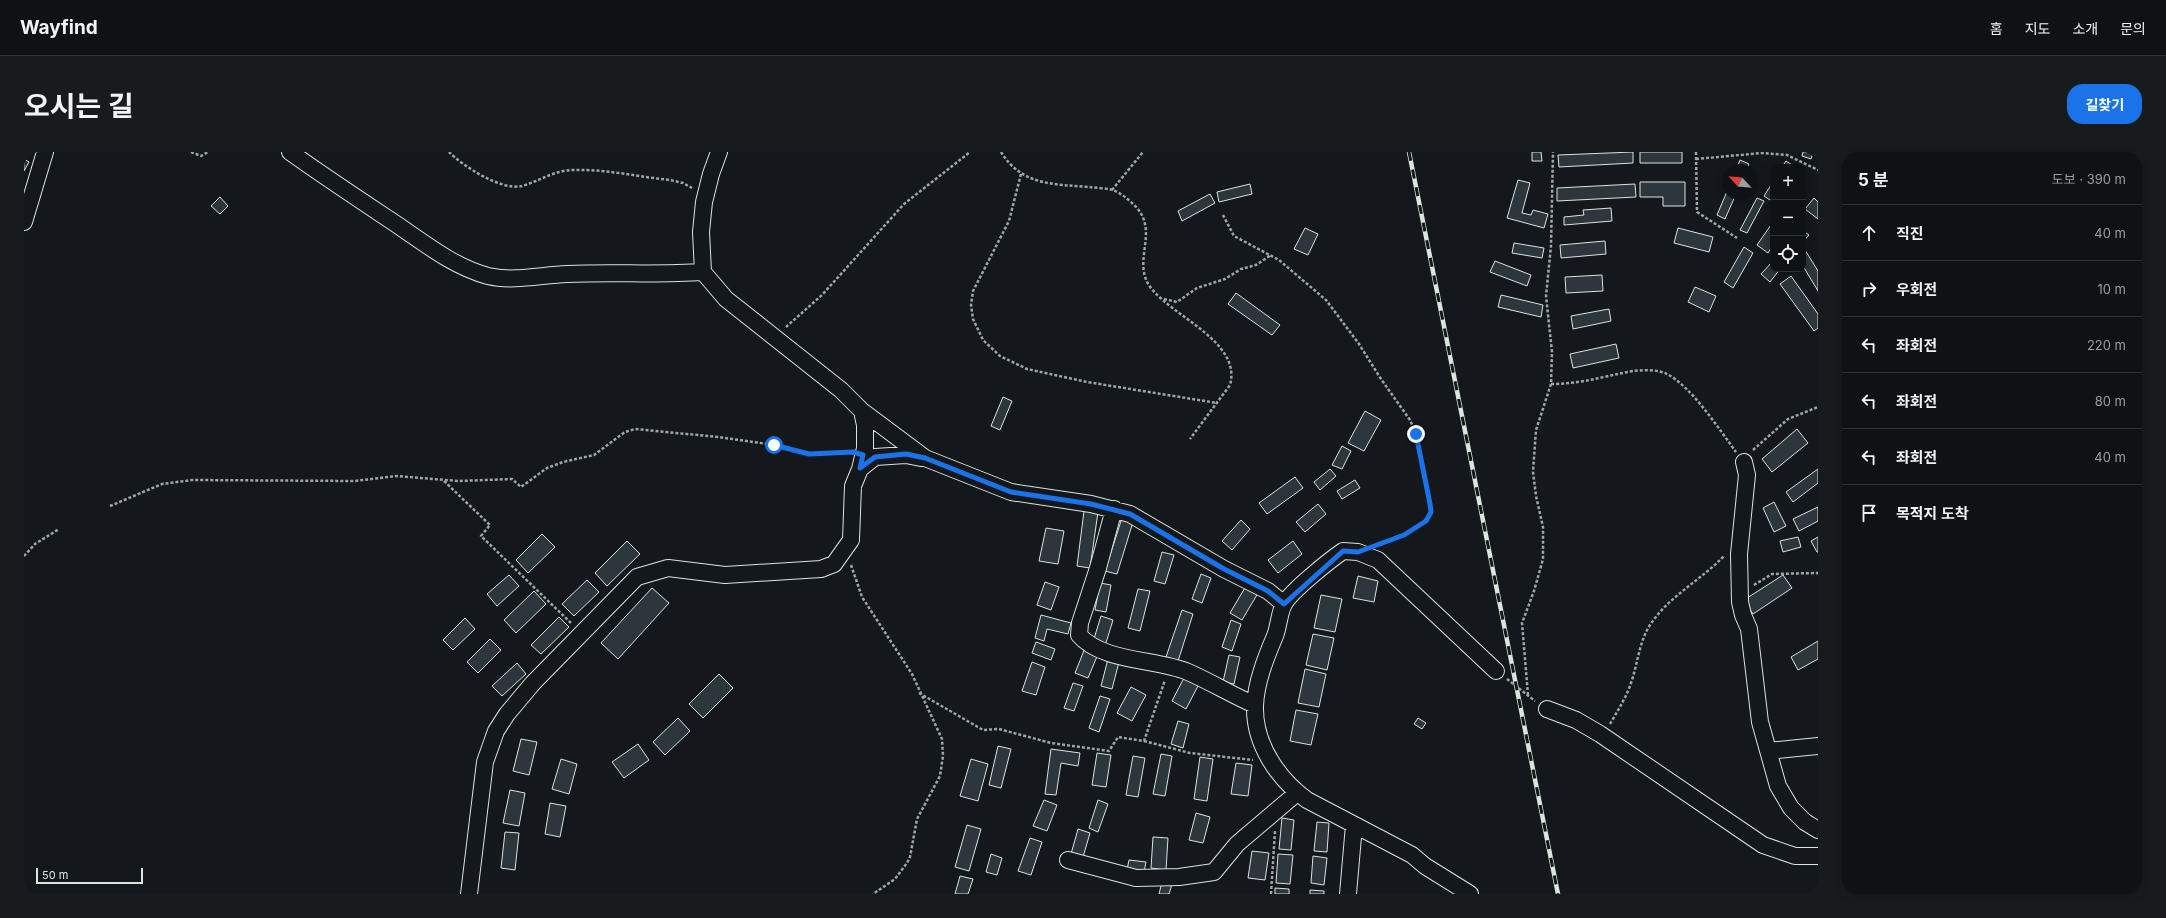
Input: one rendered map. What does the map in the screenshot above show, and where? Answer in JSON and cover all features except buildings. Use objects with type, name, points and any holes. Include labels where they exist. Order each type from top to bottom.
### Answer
[{"type":"street","points":[[24,222],[45,152]]},
{"type":"street","points":[[290,152],[430,247],[475,272],[490,276],[509,278],[632,272],[672,274],[703,272]]},
{"type":"street","points":[[719,152],[711,174],[704,202],[701,232],[703,272],[726,299],[841,390],[862,411],[925,458]]},
{"type":"street","points":[[469,894],[485,762],[491,740],[507,714],[533,683],[637,577],[668,568],[725,575],[821,569],[834,564],[851,540],[853,486],[862,462],[865,434],[862,411]]},
{"type":"street","points":[[862,462],[875,457],[906,454],[925,458],[1011,492],[1114,509],[1142,519],[1224,569],[1268,591],[1284,604]]},
{"type":"street","points":[[1744,462],[1747,475],[1739,554],[1740,594],[1743,615],[1749,630],[1760,722],[1778,786],[1791,808],[1805,822],[1818,830]]},
{"type":"street","points":[[1114,509],[1098,568],[1080,623],[1079,636],[1085,642],[1103,652],[1170,666],[1188,672],[1255,705]]},
{"type":"street","points":[[1470,894],[1426,866],[1412,855],[1307,800],[1297,793],[1282,778],[1271,763],[1258,731],[1255,705],[1264,664],[1279,626],[1284,604],[1343,551],[1358,552],[1378,560],[1496,671]]},
{"type":"street","points":[[1547,709],[1576,720],[1600,734],[1762,844],[1795,856],[1818,856]]},
{"type":"street","points":[[1768,751],[1818,746]]},
{"type":"street","points":[[1068,860],[1136,878],[1180,877],[1214,872],[1237,844],[1297,793]]},
{"type":"street","points":[[1348,894],[1354,825]]},
{"type":"path","points":[[191,152],[201,156],[208,152]]},
{"type":"path","points":[[449,152],[470,168],[502,184],[520,186],[556,172],[574,170],[670,180],[683,183],[698,192]]},
{"type":"path","points":[[769,334],[778,332],[789,325],[811,305],[904,204],[970,152]]},
{"type":"path","points":[[1001,152],[1021,174],[1030,179],[1051,184],[1112,190],[1126,197],[1138,208],[1144,218],[1147,231],[1142,266],[1145,278],[1151,288],[1163,299],[1215,342],[1224,351],[1231,363],[1233,375],[1230,385],[1190,440]]},
{"type":"path","points":[[1112,190],[1142,152]]},
{"type":"path","points":[[1528,695],[1522,623],[1524,612],[1534,591],[1543,559],[1543,528],[1536,496],[1534,454],[1536,430],[1551,384],[1552,352],[1546,296],[1551,246],[1553,152]]},
{"type":"path","points":[[1696,152],[1697,212],[1737,238]]},
{"type":"path","points":[[1696,159],[1762,153],[1787,155],[1818,170]]},
{"type":"path","points":[[1021,174],[1009,221],[973,291],[971,305],[973,319],[983,340],[1000,356],[1027,369],[1087,382],[1217,403]]},
{"type":"path","points":[[1223,215],[1234,236],[1271,255],[1304,280],[1339,316],[1410,420],[1420,447],[1431,512],[1426,521],[1404,535],[1358,552]]},
{"type":"path","points":[[1163,299],[1177,302],[1197,288],[1225,279],[1241,269],[1256,265],[1271,255]]},
{"type":"path","points":[[1551,384],[1575,384],[1635,371],[1652,370],[1666,373],[1679,382],[1691,394],[1744,462],[1749,453],[1788,419],[1818,407]]},
{"type":"path","points":[[110,506],[162,484],[192,480],[355,481],[396,476],[444,480],[512,479],[521,487],[547,468],[563,462],[594,455],[625,432],[635,429],[666,430],[699,436],[774,445],[809,454],[853,452],[862,462]]},
{"type":"path","points":[[444,480],[490,525],[481,536],[582,633]]},
{"type":"path","points":[[24,556],[36,544],[59,530]]},
{"type":"path","points":[[851,540],[849,559],[862,597],[912,674],[942,739],[943,756],[940,776],[917,819],[910,857],[896,879],[873,894]]},
{"type":"path","points":[[1600,734],[1610,724],[1623,704],[1632,683],[1643,638],[1657,615],[1714,566],[1728,551]]},
{"type":"path","points":[[1740,594],[1772,574],[1818,573]]},
{"type":"path","points":[[1144,741],[1170,666]]},
{"type":"path","points":[[1496,671],[1547,709]]},
{"type":"path","points":[[919,692],[983,730],[999,729],[1051,743],[1109,751],[1118,737],[1144,741],[1190,753],[1271,763]]},
{"type":"path","points":[[1270,894],[1276,811]]},
{"type":"railway","points":[[1409,152],[1558,894]]},
{"type":"route","points":[[774,445],[809,454],[853,452],[863,455],[860,468],[875,457],[906,454],[925,458],[1011,492],[1114,509],[1142,519],[1199,555],[1268,591],[1284,604],[1330,560],[1343,551],[1358,552],[1404,535],[1426,521],[1431,512],[1420,447],[1416,434]]}]
